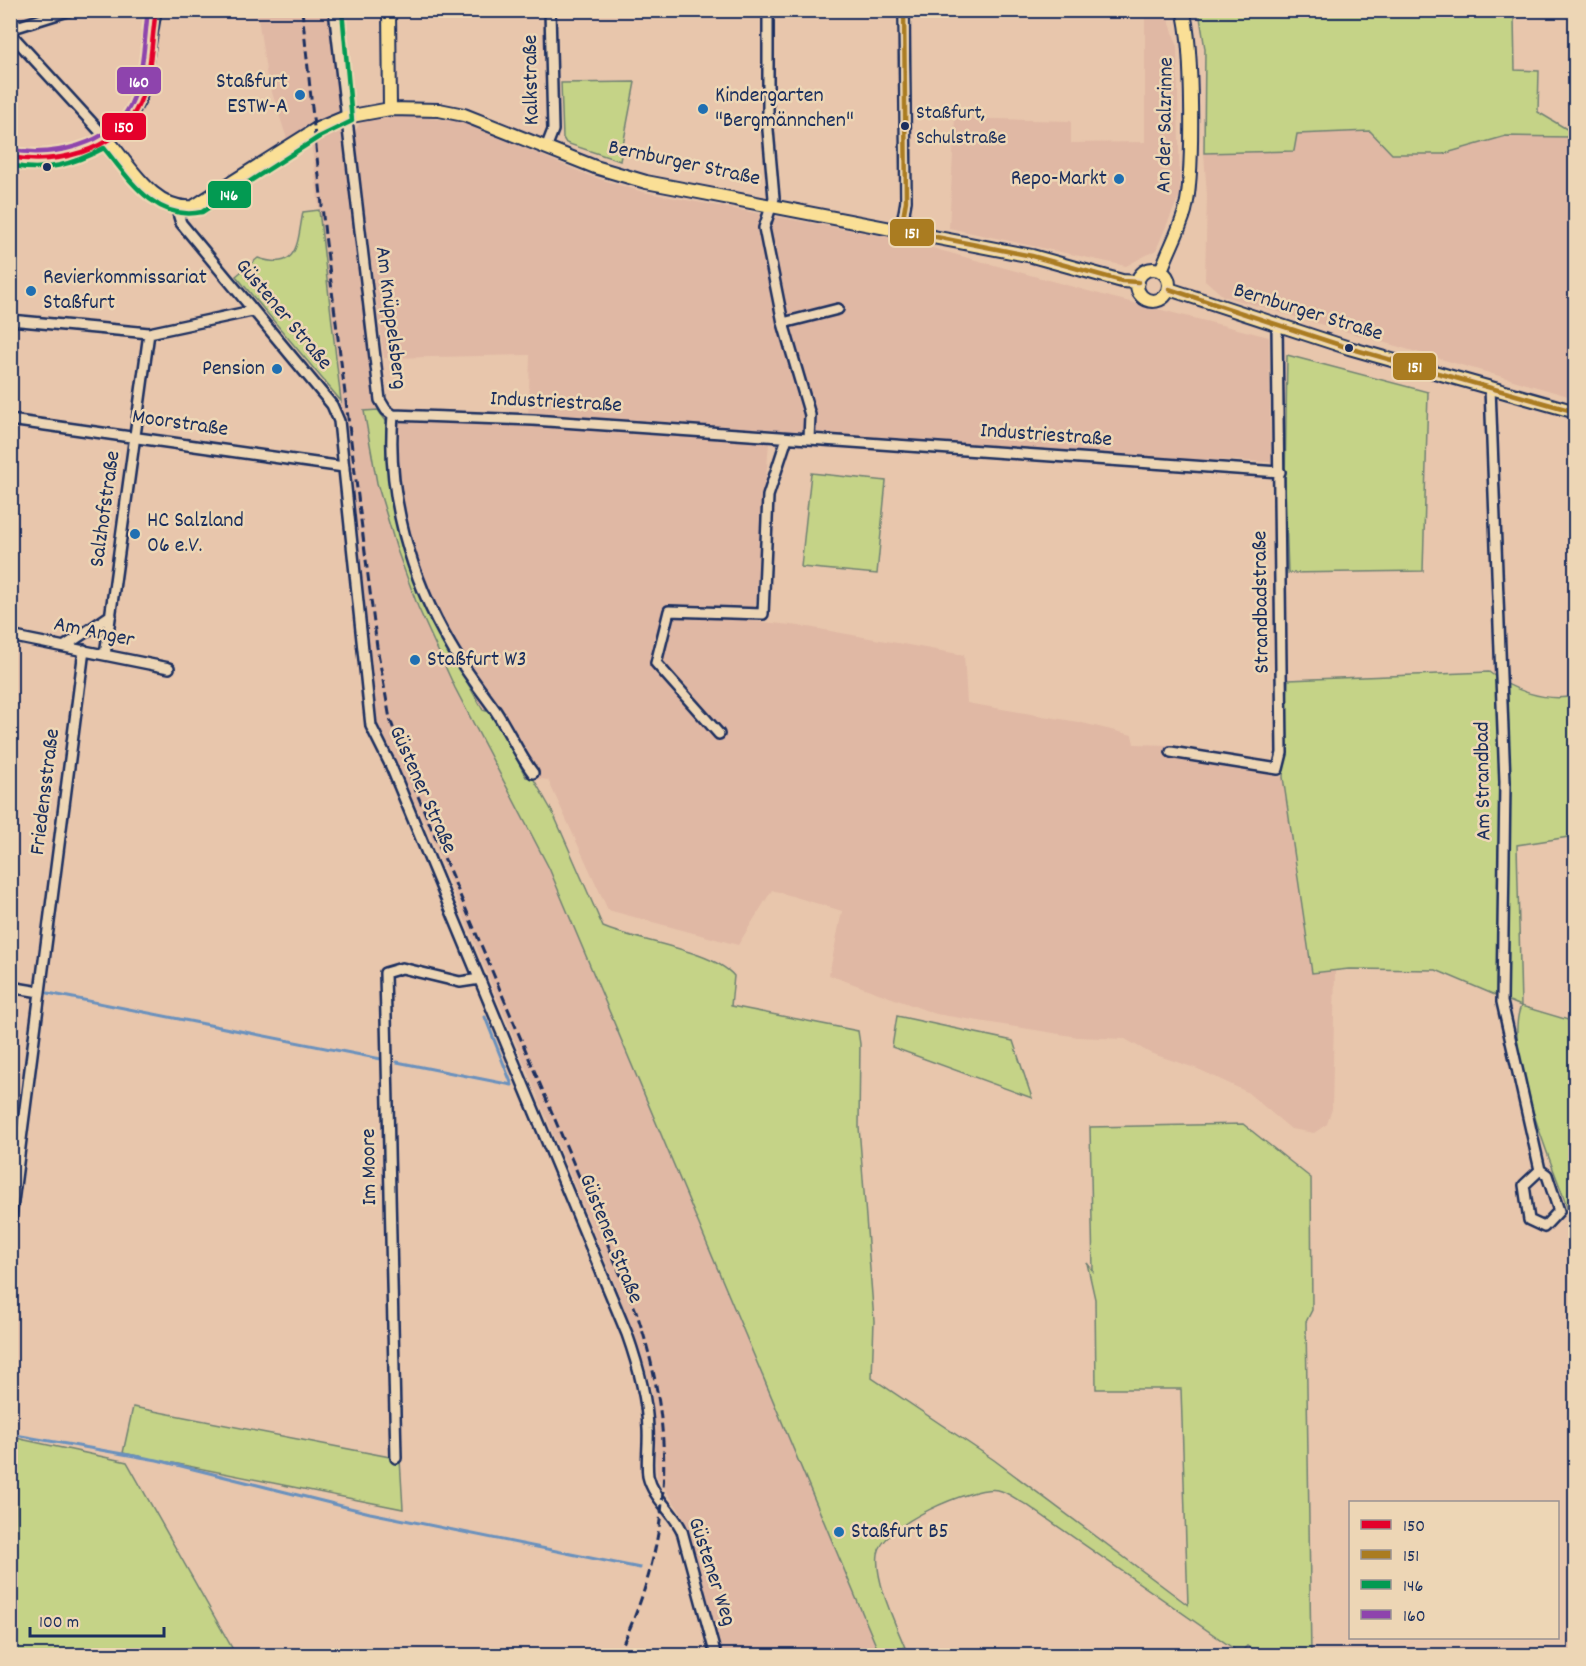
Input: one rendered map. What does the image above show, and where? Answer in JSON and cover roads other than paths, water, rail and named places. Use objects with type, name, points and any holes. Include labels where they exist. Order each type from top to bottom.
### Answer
[{"type":"main road","points":[[389,10],[390,109]]},
{"type":"main road","name":"An der Salzrinne","points":[[1161,271],[1185,212],[1188,195],[1190,148],[1188,47],[1183,10]]},
{"type":"main road","name":"Bernburger Straße","points":[[176,207],[198,205],[315,130],[346,117],[390,109],[439,110],[464,115],[595,167],[646,182],[772,204],[1032,256],[1122,281],[1138,282]]},
{"type":"main road","points":[[10,157],[31,162],[65,158],[106,138],[158,199],[176,207]]},
{"type":"main road","points":[[1146,271],[1161,271],[1167,277],[1169,289],[1159,300],[1148,300],[1141,295],[1138,282],[1146,271]]},
{"type":"main road","name":"Bernburger Straße","points":[[1169,289],[1277,326],[1575,412]]},
{"type":"street","points":[[71,10],[10,31],[106,138],[128,122],[141,98],[156,10]]},
{"type":"street","name":"Am Knüppelsberg","points":[[334,10],[380,400],[386,410],[393,415],[392,470],[398,505],[428,599],[450,645],[495,711],[520,757],[533,772]]},
{"type":"street","name":"Kalkstraße","points":[[546,148],[553,130],[550,10]]},
{"type":"street","points":[[768,10],[768,130],[772,204],[764,228],[783,323],[810,415],[809,439]]},
{"type":"street","points":[[901,230],[906,201],[904,10]]},
{"type":"street","name":"Güstener Straße","points":[[176,207],[181,223],[332,405],[339,421],[371,726],[390,764],[633,1351],[645,1397],[648,1475],[652,1489],[663,1504]]},
{"type":"street","points":[[783,323],[838,309]]},
{"type":"street","points":[[10,320],[149,333],[252,311]]},
{"type":"street","name":"Strandbadstraße","points":[[1172,752],[1278,769],[1282,741],[1277,326]]},
{"type":"street","name":"Salzhofstraße","points":[[105,655],[149,333]]},
{"type":"street","name":"Am Strandbad","points":[[1490,388],[1505,782],[1502,1002],[1539,1170],[1547,1175],[1559,1211],[1544,1227],[1529,1220],[1524,1185],[1539,1170]]},
{"type":"street","name":"Industriestraße","points":[[393,415],[533,420],[1280,472]]},
{"type":"street","name":"Moorstraße","points":[[10,420],[344,467]]},
{"type":"street","points":[[719,734],[656,663],[669,610],[763,614],[768,496],[787,438]]},
{"type":"street","points":[[65,646],[111,615]]},
{"type":"street","name":"Am Anger","points":[[10,636],[169,668]]},
{"type":"street","name":"Friedensstraße","points":[[10,1225],[84,650]]},
{"type":"street","name":"Im Moore","points":[[396,1458],[385,973],[402,968],[460,982],[480,979]]},
{"type":"street","points":[[10,987],[40,992]]},
{"type":"street","name":"Güstener Weg","points":[[663,1504],[676,1519],[682,1531],[716,1656]]},
{"type":"waterway","points":[[48,993],[381,1059]]},
{"type":"waterway","points":[[397,1062],[512,1085],[485,1017]]},
{"type":"waterway","points":[[10,1434],[157,1460],[370,1513],[640,1568]]},
{"type":"railway","points":[[302,10],[325,235],[377,647],[390,719],[415,789],[636,1311],[649,1355],[658,1399],[663,1442],[663,1485],[659,1528],[650,1571],[636,1613],[617,1656]]},
{"type":"place","name":"Staßfurt ESTW-A","points":[[300,95]]},
{"type":"place","name":"Kindergarten \"Bergmännchen\"","points":[[703,109]]},
{"type":"place","name":"Staßfurt, Schulstraße","points":[[905,126]]},
{"type":"place","name":"Repo-Markt","points":[[1119,179]]},
{"type":"place","name":"Revierkommissariat Staßfurt","points":[[31,291]]},
{"type":"place","name":"Pension","points":[[277,369]]},
{"type":"place","name":"HC Salzland 06 e.V.","points":[[135,534]]},
{"type":"place","name":"Staßfurt W3","points":[[415,660]]},
{"type":"place","name":"Staßfurt B5","points":[[839,1532]]}]
